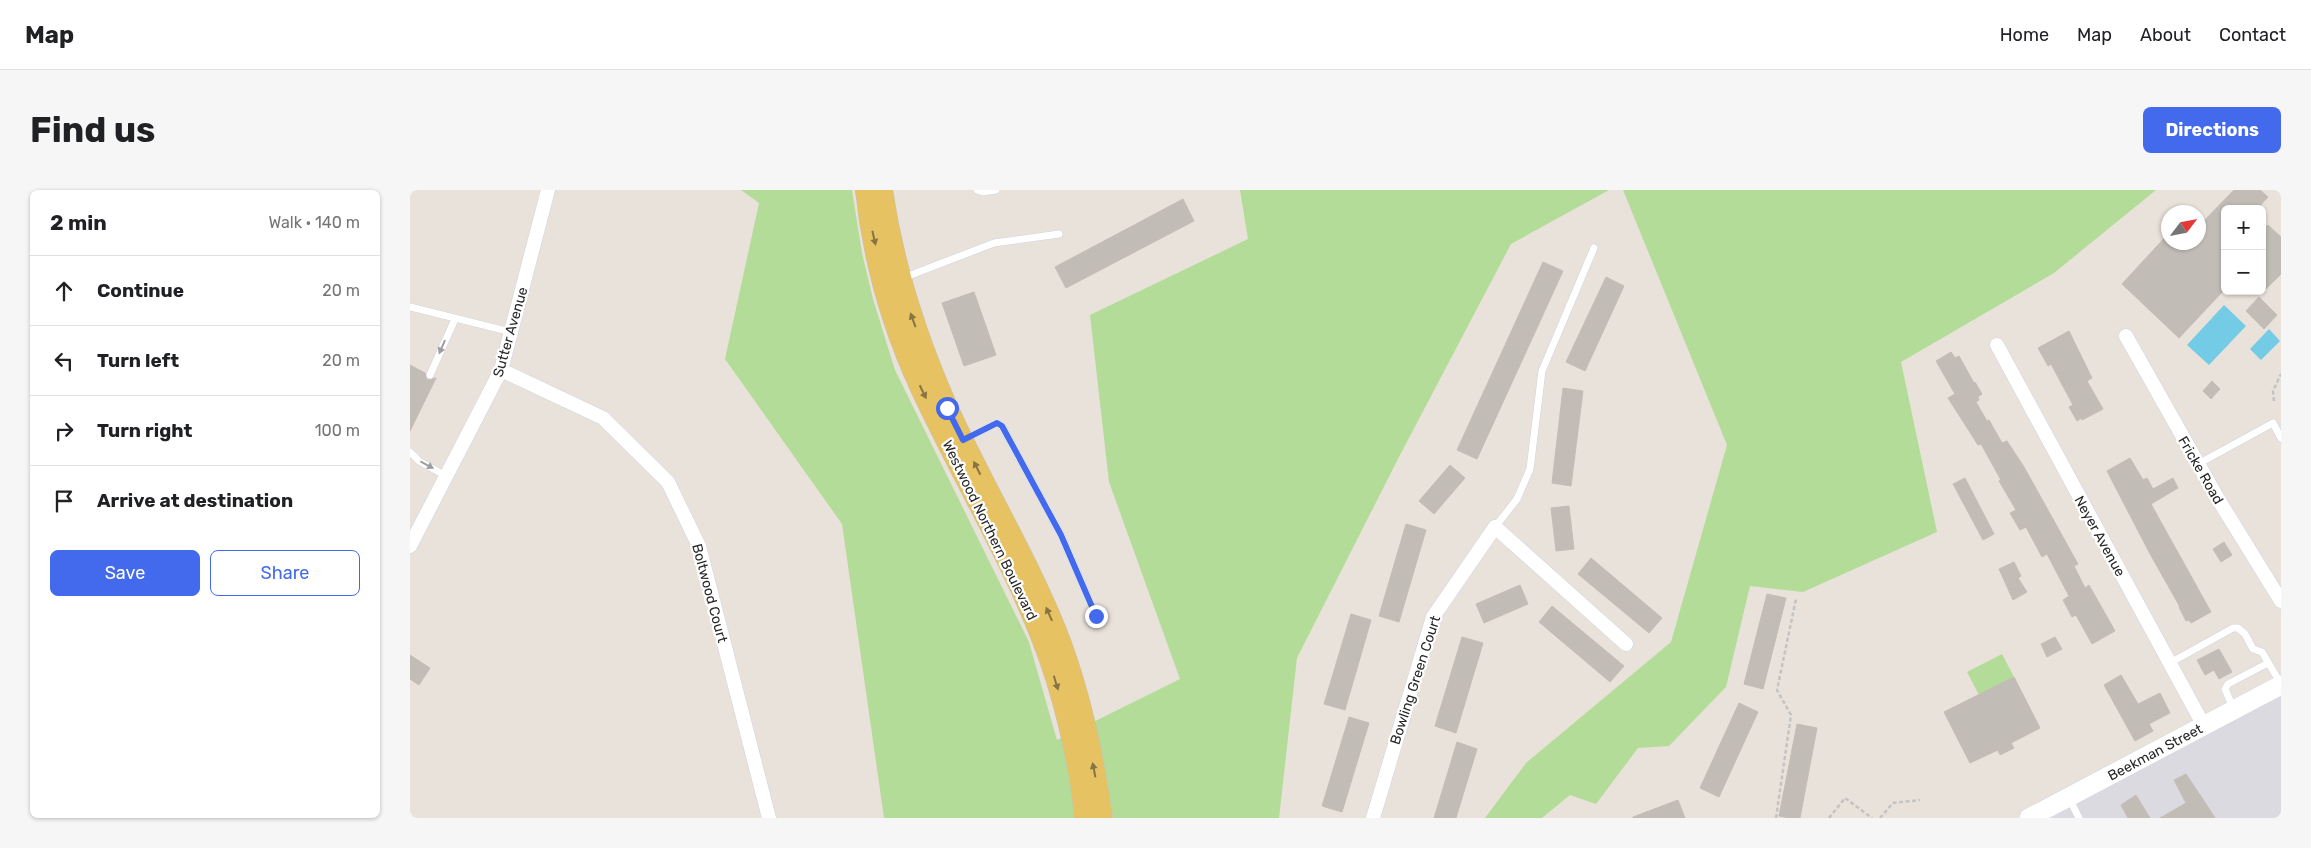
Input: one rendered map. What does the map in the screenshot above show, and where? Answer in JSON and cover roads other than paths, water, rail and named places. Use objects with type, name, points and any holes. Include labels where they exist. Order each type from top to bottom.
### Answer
[{"type":"main road","name":"Westwood Northern Boulevard","points":[[866,190],[869,218],[892,282],[928,363],[956,443],[1042,640],[1072,744],[1085,818]]},
{"type":"main road","name":"Westwood Northern Boulevard","points":[[882,190],[892,282]]},
{"type":"main road","name":"Westwood Northern Boulevard","points":[[956,443],[1029,570],[1056,632],[1074,684],[1095,770],[1102,818]]},
{"type":"main road","name":"Beekman Street","points":[[2029,818],[2281,685]]},
{"type":"street","name":"Sutter Avenue","points":[[410,546],[501,370],[548,190]]},
{"type":"street","name":"Fricke Road","points":[[2126,336],[2198,464],[2279,592]]},
{"type":"street","name":"Neyer Avenue","points":[[1996,345],[2204,726]]},
{"type":"street","name":"Boltwood Court","points":[[501,370],[603,418],[668,482],[699,546],[769,818]]},
{"type":"street","points":[[1496,527],[1626,644]]},
{"type":"street","name":"Bowling Green Court","points":[[1372,818],[1434,617],[1496,527]]},
{"type":"lane","points":[[977,190],[984,192],[996,190]]},
{"type":"lane","points":[[892,282],[994,243],[1059,234]]},
{"type":"lane","points":[[1496,527],[1517,499],[1530,469],[1542,371],[1594,248]]},
{"type":"lane","points":[[410,307],[511,332]]},
{"type":"lane","points":[[430,375],[455,319]]},
{"type":"lane","points":[[956,443],[997,423],[1002,426],[1061,535],[1096,616]]},
{"type":"lane","points":[[2198,464],[2273,423],[2281,438]]},
{"type":"lane","points":[[410,452],[419,461],[446,476]]},
{"type":"lane","points":[[2170,662],[2233,628],[2238,628],[2253,649],[2262,652],[2281,685]]},
{"type":"lane","points":[[2234,710],[2225,689],[2228,684],[2268,663]]},
{"type":"lane","points":[[2069,797],[2079,818]]},
{"type":"water","points":[[2224,305],[2246,326],[2209,365],[2187,345]]},
{"type":"water","points":[[2269,329],[2280,341],[2261,360],[2250,349]]}]
